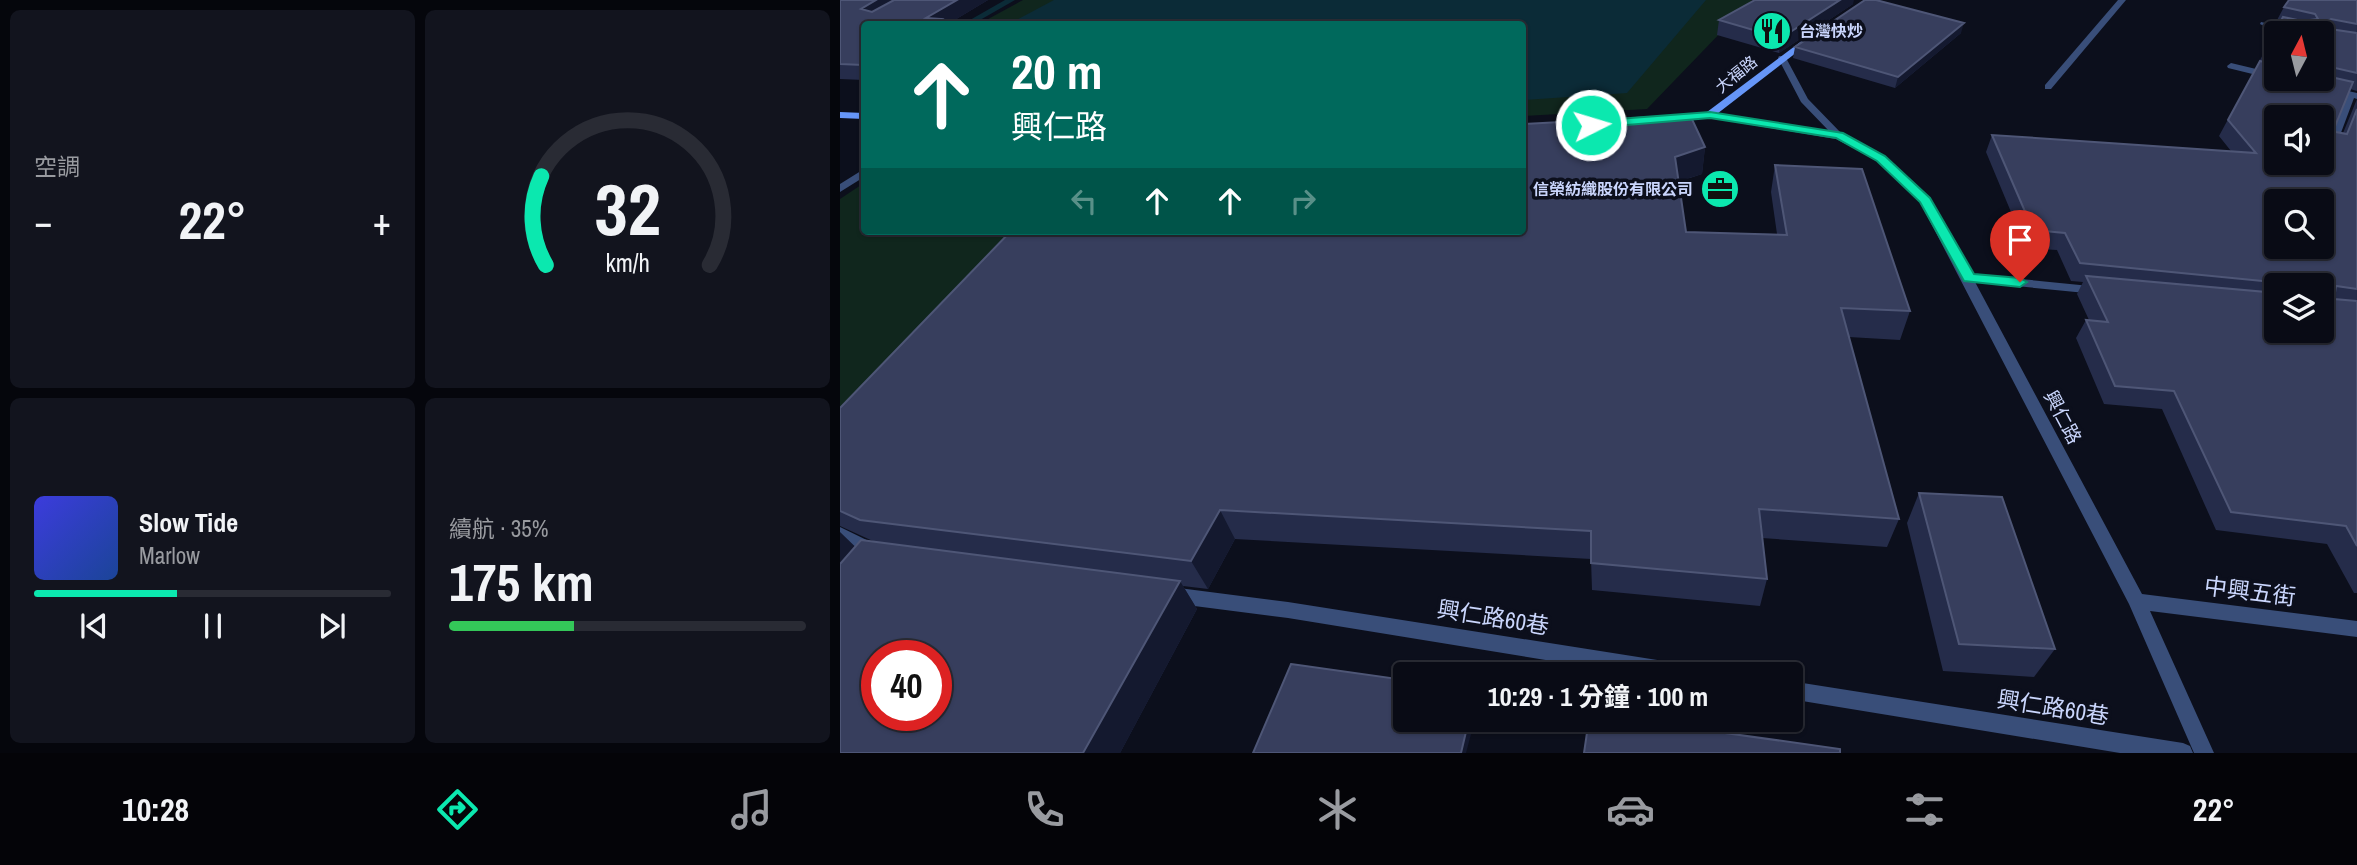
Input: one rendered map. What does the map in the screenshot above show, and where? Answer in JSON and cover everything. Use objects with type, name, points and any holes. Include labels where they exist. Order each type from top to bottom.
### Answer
[{"type":"street","points":[[2048,87],[2122,0]]},
{"type":"street","name":"大福路","points":[[1660,119],[1710,115],[1782,58],[1815,36]]},
{"type":"street","name":"興仁路","points":[[1782,58],[1804,100],[1839,135],[1881,159],[1926,201],[1969,278],[2137,601],[2204,753]]},
{"type":"street","points":[[2231,66],[2264,74]]},
{"type":"street","points":[[2334,90],[2354,95],[2334,139]]},
{"type":"street","points":[[840,115],[861,116]]},
{"type":"street","name":"興仁路","points":[[1710,115],[1839,135]]},
{"type":"street","points":[[840,189],[861,174]]},
{"type":"street","points":[[1969,278],[2116,291]]},
{"type":"street","points":[[840,534],[886,562]]},
{"type":"street","name":"興仁路60巷","points":[[1154,592],[1288,610],[1614,662]]},
{"type":"street","name":"中興五街","points":[[2137,601],[2357,629]]},
{"type":"street","name":"興仁路60巷","points":[[1803,692],[2183,753]]},
{"type":"green space","points":[[1023,0],[1752,0],[1647,109],[1526,116],[1526,21],[984,21]]},
{"type":"green space","points":[[861,185],[861,235],[1027,235],[840,456],[840,199]]},
{"type":"water","points":[[1054,0],[1706,0],[1627,93],[1526,100],[1526,21],[1015,21]]},
{"type":"building","points":[[840,0],[876,0],[861,9],[872,12],[894,0],[957,0],[926,18],[941,19],[937,21],[861,21],[861,65],[840,64]]},
{"type":"building","points":[[1755,0],[1840,0],[1781,38],[1719,20]]},
{"type":"building","points":[[1865,0],[1876,0],[1964,23],[1898,77],[1795,47]]},
{"type":"building","points":[[2289,0],[2357,0],[2357,24],[2331,19],[2302,21],[2318,19],[2315,14],[2284,7]]},
{"type":"building","points":[[2283,17],[2302,21],[2281,21]]},
{"type":"building","points":[[2334,30],[2357,33],[2357,73],[2334,68]]},
{"type":"building","points":[[2260,61],[2264,62],[2264,91],[2334,91],[2334,78],[2353,82],[2334,129],[2347,134],[2357,109],[2357,289],[2336,286],[2334,299],[2334,273],[2264,273],[2264,281],[2080,263],[2065,233],[2033,230],[1992,135],[2256,153],[2228,120]]},
{"type":"building","points":[[1690,115],[1705,147],[1675,157],[1686,232],[1787,235],[1775,165],[1862,169],[1910,311],[1841,308],[1899,519],[1759,509],[1767,579],[1591,563],[1591,531],[1220,510],[1191,561],[860,520],[840,511],[840,408],[1007,235],[1526,235],[1526,124]]},
{"type":"building","points":[[2086,276],[2264,292],[2264,343],[2334,343],[2334,299],[2357,301],[2357,546],[2346,526],[2231,512],[2174,391],[2115,386],[2086,320],[2108,322]]},
{"type":"building","points":[[1919,493],[2002,497],[2055,649],[1959,644]]},
{"type":"building","points":[[861,540],[1180,581],[1083,753],[840,753],[840,564]]},
{"type":"building","points":[[1291,664],[1393,678],[1393,732],[1466,732],[1461,753],[1253,753]]},
{"type":"building","points":[[1587,732],[1718,732],[1840,749],[1840,753],[1584,753]]},
{"type":"waterway","points":[[972,21],[1011,0]]},
{"type":"place","name":"台灣快炒","points":[[1772,31]]},
{"type":"place","name":"信榮紡織股份有限公司","points":[[1720,189]]},
{"type":"route","points":[[1591,125],[1710,115],[1839,135],[1881,159],[1926,201],[1969,278],[2020,282]]}]
